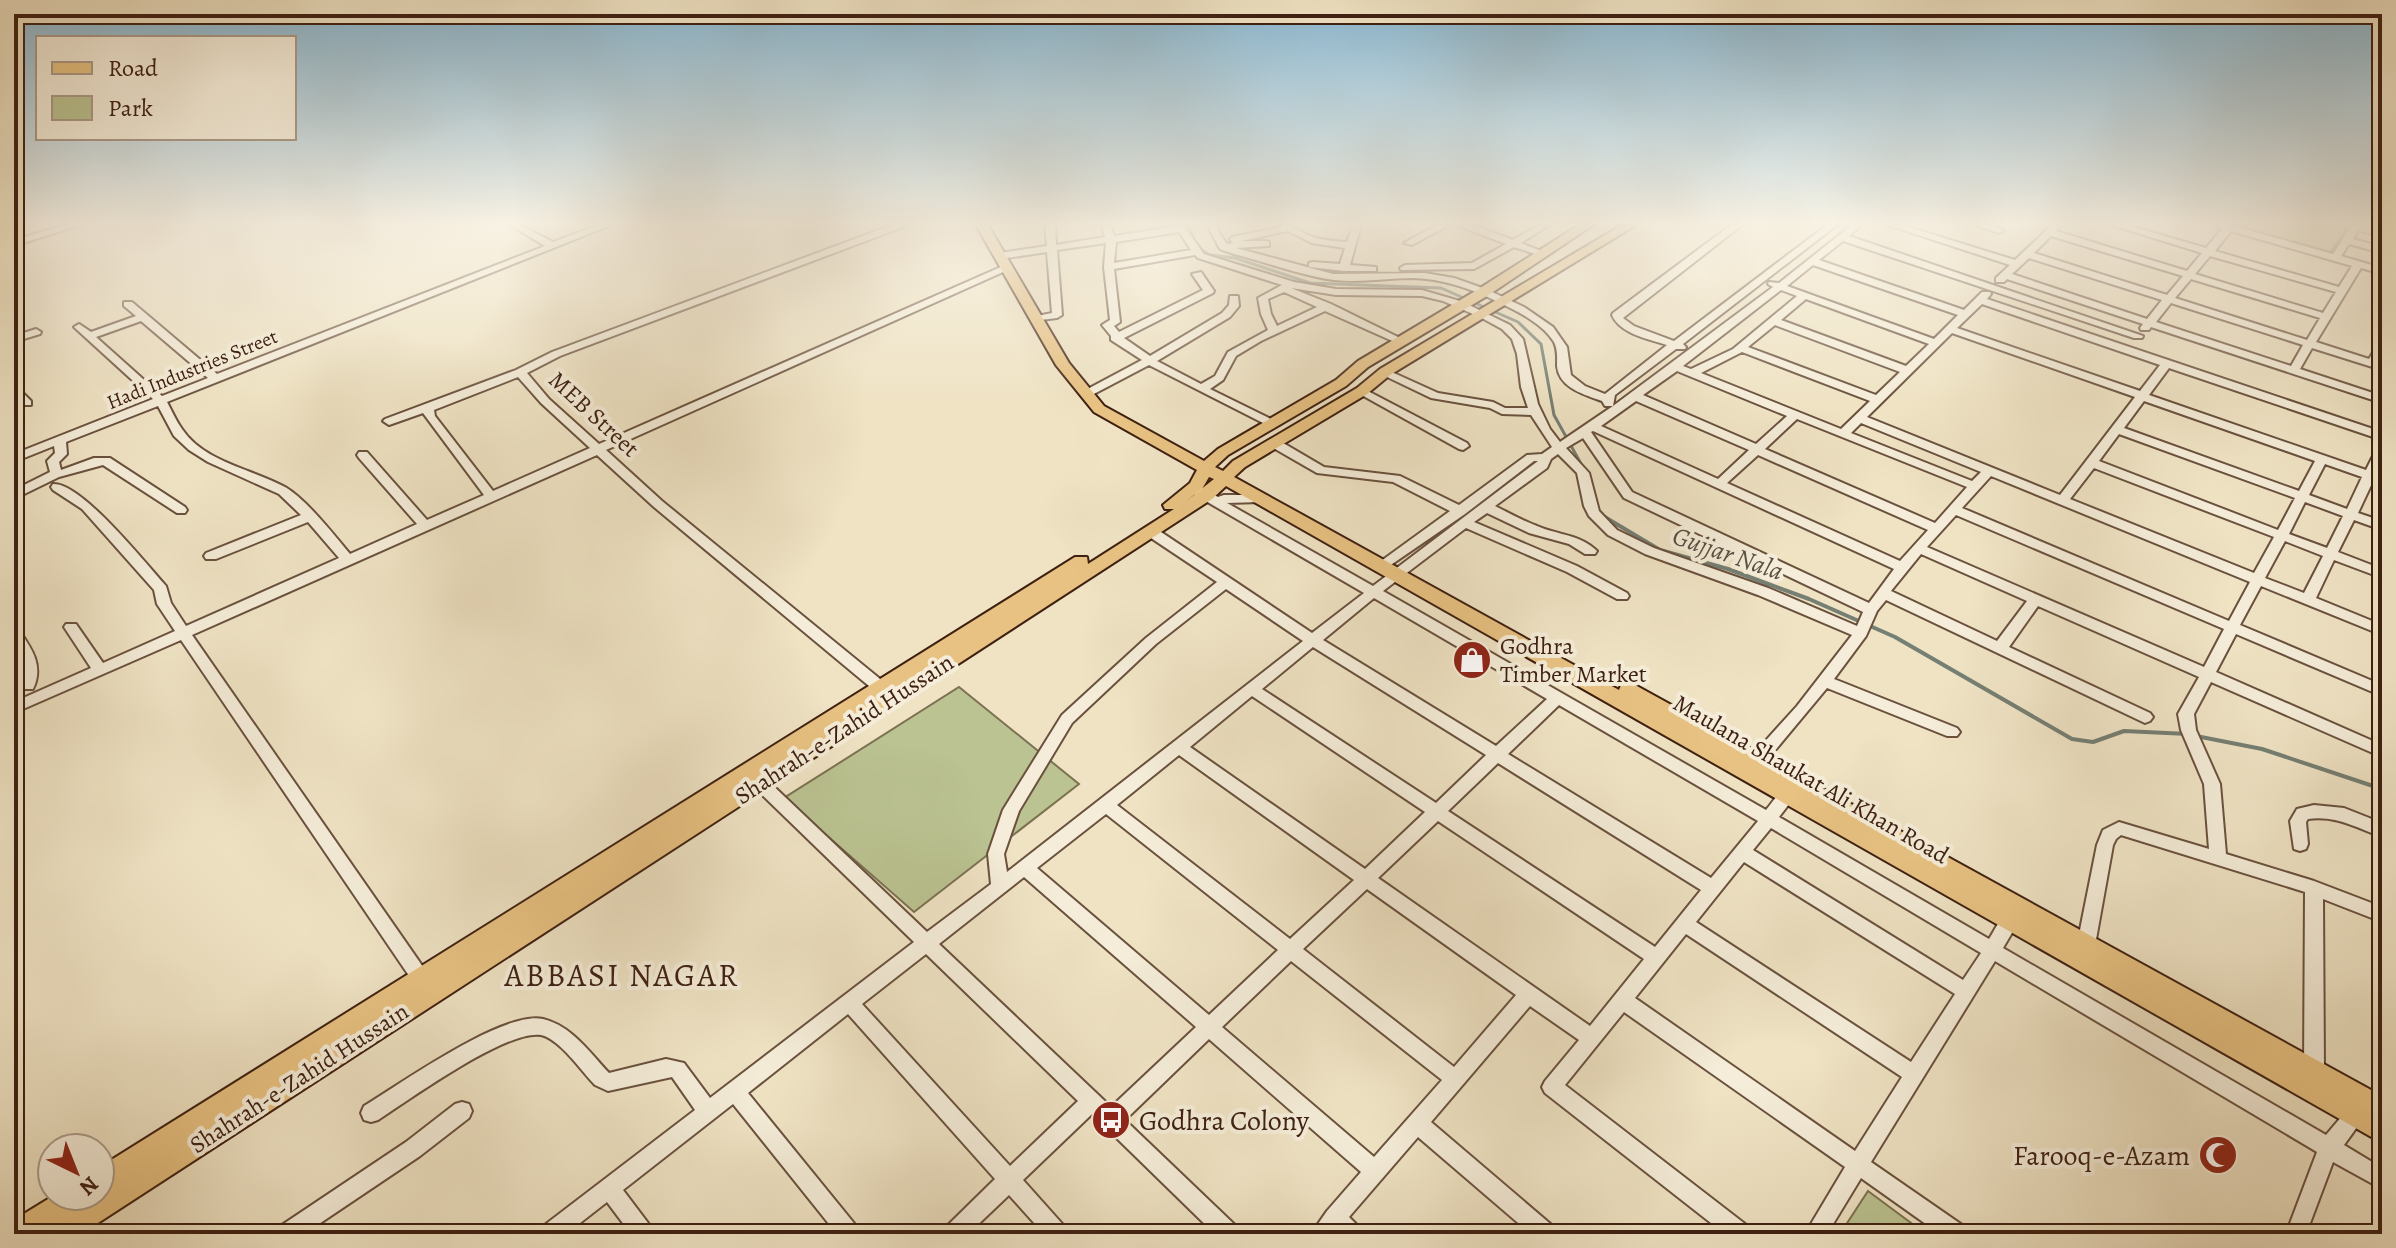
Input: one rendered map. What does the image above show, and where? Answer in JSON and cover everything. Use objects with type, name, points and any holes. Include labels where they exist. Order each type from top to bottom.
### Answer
[{"type":"main road","name":"Maulana Shaukat Ali Khan Road","points":[[1016,283],[1063,365],[1099,409],[1136,431],[1219,469],[2382,1109]]},
{"type":"main road","name":"Shahrah-e-Zahid Hussain","points":[[116,1172],[760,783],[1205,496],[1219,469],[1271,423],[1341,383],[1358,367],[1495,283]]},
{"type":"main road","name":"Shahrah-e-Zahid Hussain","points":[[1219,469],[1274,443],[1534,283]]},
{"type":"main road","name":"Maulana Shaukat Ali Khan Road","points":[[1219,469],[1261,498],[1395,567],[1788,795],[2382,1131]]},
{"type":"main road","name":"Shahrah-e-Zahid Hussain","points":[[57,1234],[880,687],[1205,496]]},
{"type":"main road","points":[[17,1234],[52,1212]]},
{"type":"street","name":"Hadi Industries Street","points":[[14,458],[455,283]]},
{"type":"street","name":"MEB Street","points":[[745,283],[565,351],[520,372],[545,401],[658,504],[880,687]]},
{"type":"street","points":[[14,708],[599,450],[958,283]]},
{"type":"street","points":[[1036,319],[1057,315],[1053,283]]},
{"type":"street","points":[[1111,283],[1115,322],[1107,325],[1115,338],[1149,361],[1271,423]]},
{"type":"street","points":[[1115,338],[1209,291],[1204,283]]},
{"type":"street","points":[[1278,283],[1401,341]]},
{"type":"street","points":[[1445,283],[1471,299],[1551,331],[1561,344],[1563,372],[1568,380],[1578,388],[1607,399],[1612,412]]},
{"type":"street","points":[[1659,283],[1617,315],[1618,319],[1630,328],[1693,352]]},
{"type":"street","points":[[1607,399],[1755,283]]},
{"type":"street","points":[[1773,283],[1936,343]]},
{"type":"street","points":[[549,1234],[1106,805],[1372,593],[1395,567],[1463,517],[1531,458],[1545,457],[1576,438],[1676,367],[1783,283]]},
{"type":"street","points":[[1876,283],[1965,314]]},
{"type":"street","points":[[1982,283],[2138,336]]},
{"type":"street","points":[[1843,434],[1997,283]]},
{"type":"street","points":[[2030,283],[2382,400]]},
{"type":"street","points":[[2119,283],[2377,365],[2382,346]]},
{"type":"street","points":[[2127,350],[2182,283]]},
{"type":"street","points":[[2216,283],[2326,317]]},
{"type":"street","points":[[2315,283],[2342,291]]},
{"type":"street","points":[[2293,371],[2347,283]]},
{"type":"street","points":[[1274,331],[1263,298],[1287,286],[1338,294],[1421,293],[1471,299],[1493,308],[1519,340],[1526,383],[1535,412]]},
{"type":"street","points":[[1692,373],[1741,348],[1805,295]]},
{"type":"street","points":[[1088,397],[1226,315],[1234,306],[1234,298]]},
{"type":"street","points":[[1980,300],[2382,436]]},
{"type":"street","points":[[128,304],[216,379]]},
{"type":"street","points":[[1203,388],[1219,378],[1232,354],[1327,306]]},
{"type":"street","points":[[142,317],[84,332],[161,401],[178,433],[193,447],[212,459],[283,491],[310,516],[348,560]]},
{"type":"street","points":[[1774,321],[1908,371]]},
{"type":"street","points":[[1950,329],[2376,478]]},
{"type":"street","points":[[14,339],[36,332]]},
{"type":"street","points":[[1741,348],[1878,400]]},
{"type":"street","points":[[2063,500],[2167,363]]},
{"type":"street","points":[[1676,367],[1974,486]]},
{"type":"street","points":[[389,421],[520,372]]},
{"type":"street","points":[[1385,372],[1435,396],[1495,405],[1502,411],[1535,412],[1576,438],[1719,484],[1902,567]]},
{"type":"street","points":[[14,390],[27,403]]},
{"type":"street","points":[[1362,391],[1463,446]]},
{"type":"street","points":[[1635,396],[1936,528]]},
{"type":"street","points":[[431,406],[429,416],[491,496]]},
{"type":"street","points":[[1719,484],[1795,415]]},
{"type":"street","points":[[1859,418],[2382,630]]},
{"type":"street","points":[[2117,429],[2382,526]]},
{"type":"street","points":[[1576,438],[1628,495],[1866,622]]},
{"type":"street","points":[[1576,438],[1585,476],[1586,498],[1601,522],[1617,535],[1866,622]]},
{"type":"street","points":[[60,442],[61,454],[53,461],[57,481],[86,506],[148,571],[161,589],[164,604],[427,986]]},
{"type":"street","points":[[1274,443],[1321,470],[1396,479],[1463,517],[1622,596]]},
{"type":"street","points":[[363,455],[425,525]]},
{"type":"street","points":[[2308,600],[2350,514],[2376,478],[2381,455]]},
{"type":"street","points":[[1463,517],[1486,507],[1543,465],[1545,457]]},
{"type":"street","points":[[2218,857],[2215,806],[2209,773],[2195,746],[2186,714],[2322,459]]},
{"type":"street","points":[[14,495],[57,481],[95,461],[106,461],[181,510]]},
{"type":"street","points":[[2092,463],[2382,574]]},
{"type":"street","points":[[1756,762],[1824,681],[1902,567],[1989,470]]},
{"type":"street","points":[[1205,496],[1261,498]]},
{"type":"street","points":[[1205,496],[1770,820],[2382,1179]]},
{"type":"street","points":[[1486,507],[1534,530],[1574,541],[1590,551]]},
{"type":"street","points":[[1953,509],[2382,691]]},
{"type":"street","points":[[211,556],[310,516]]},
{"type":"street","points":[[1150,531],[1312,640],[1713,888]]},
{"type":"street","points":[[1919,548],[2382,751]]},
{"type":"street","points":[[1000,887],[996,854],[1011,810],[1067,719],[1131,659],[1225,583]]},
{"type":"street","points":[[1883,593],[2145,717]]},
{"type":"street","points":[[2000,648],[2035,600]]},
{"type":"street","points":[[71,627],[100,669]]},
{"type":"street","points":[[14,633],[31,660],[31,676],[21,685]]},
{"type":"street","points":[[1824,681],[1952,732]]},
{"type":"street","points":[[21,685],[54,690]]},
{"type":"street","points":[[1252,689],[1657,958]]},
{"type":"street","points":[[1111,1120],[1556,699]]},
{"type":"street","points":[[1179,747],[1591,1038]]},
{"type":"street","points":[[760,783],[1230,1234]]},
{"type":"street","points":[[1742,1234],[1552,1087],[1788,795]]},
{"type":"street","points":[[1106,805],[1455,1079]]},
{"type":"street","points":[[2300,844],[2298,821],[2303,813],[2313,811],[2338,812],[2382,830]]},
{"type":"street","points":[[2086,945],[2105,845],[2113,830],[2119,828],[2314,888],[2382,915]]},
{"type":"street","points":[[1742,852],[1967,992]]},
{"type":"street","points":[[1025,868],[1375,1171]]},
{"type":"street","points":[[2314,888],[2314,1071]]},
{"type":"street","points":[[1815,1234],[2010,921]]},
{"type":"street","points":[[1684,924],[1915,1075]]},
{"type":"street","points":[[1352,1234],[1328,1226],[1528,995]]},
{"type":"street","points":[[1622,1000],[1958,1234]]},
{"type":"street","points":[[850,1003],[1058,1234]]},
{"type":"street","points":[[371,1113],[492,1040],[532,1026],[560,1035],[608,1082],[666,1068],[677,1069],[708,1112]]},
{"type":"street","points":[[735,1092],[850,1234]]},
{"type":"street","points":[[953,1234],[1092,1101]]},
{"type":"street","points":[[286,1234],[413,1149],[462,1111]]},
{"type":"street","points":[[2296,1234],[2328,1149],[2355,1116]]},
{"type":"street","points":[[1417,1123],[1547,1234]]},
{"type":"street","points":[[609,1188],[644,1234]]},
{"type":"green space","points":[[959,687],[1079,784],[914,912],[784,798]]},
{"type":"green space","points":[[1868,1191],[1926,1234],[1840,1234]]},
{"type":"waterway","name":"Gujjar Nala","points":[[1316,283],[1441,288],[1518,322],[1541,344],[1554,415],[1585,471]]},
{"type":"waterway","name":"Gujjar Nala","points":[[1603,516],[1660,550],[1728,569],[1809,599],[1895,637],[2072,739],[2093,742],[2124,731],[2188,734]]},
{"type":"waterway","name":"Gujjar Nala","points":[[2196,736],[2262,749],[2382,789]]},
{"type":"place","name":"Godhra Timber Market","points":[[1472,660]]},
{"type":"place","name":"Godhra Colony","points":[[1111,1120]]},
{"type":"place","name":"Farooq-e-Azam","points":[[2218,1155]]},
{"type":"district","name":"ABBASI NAGAR","points":[[622,975]]}]
